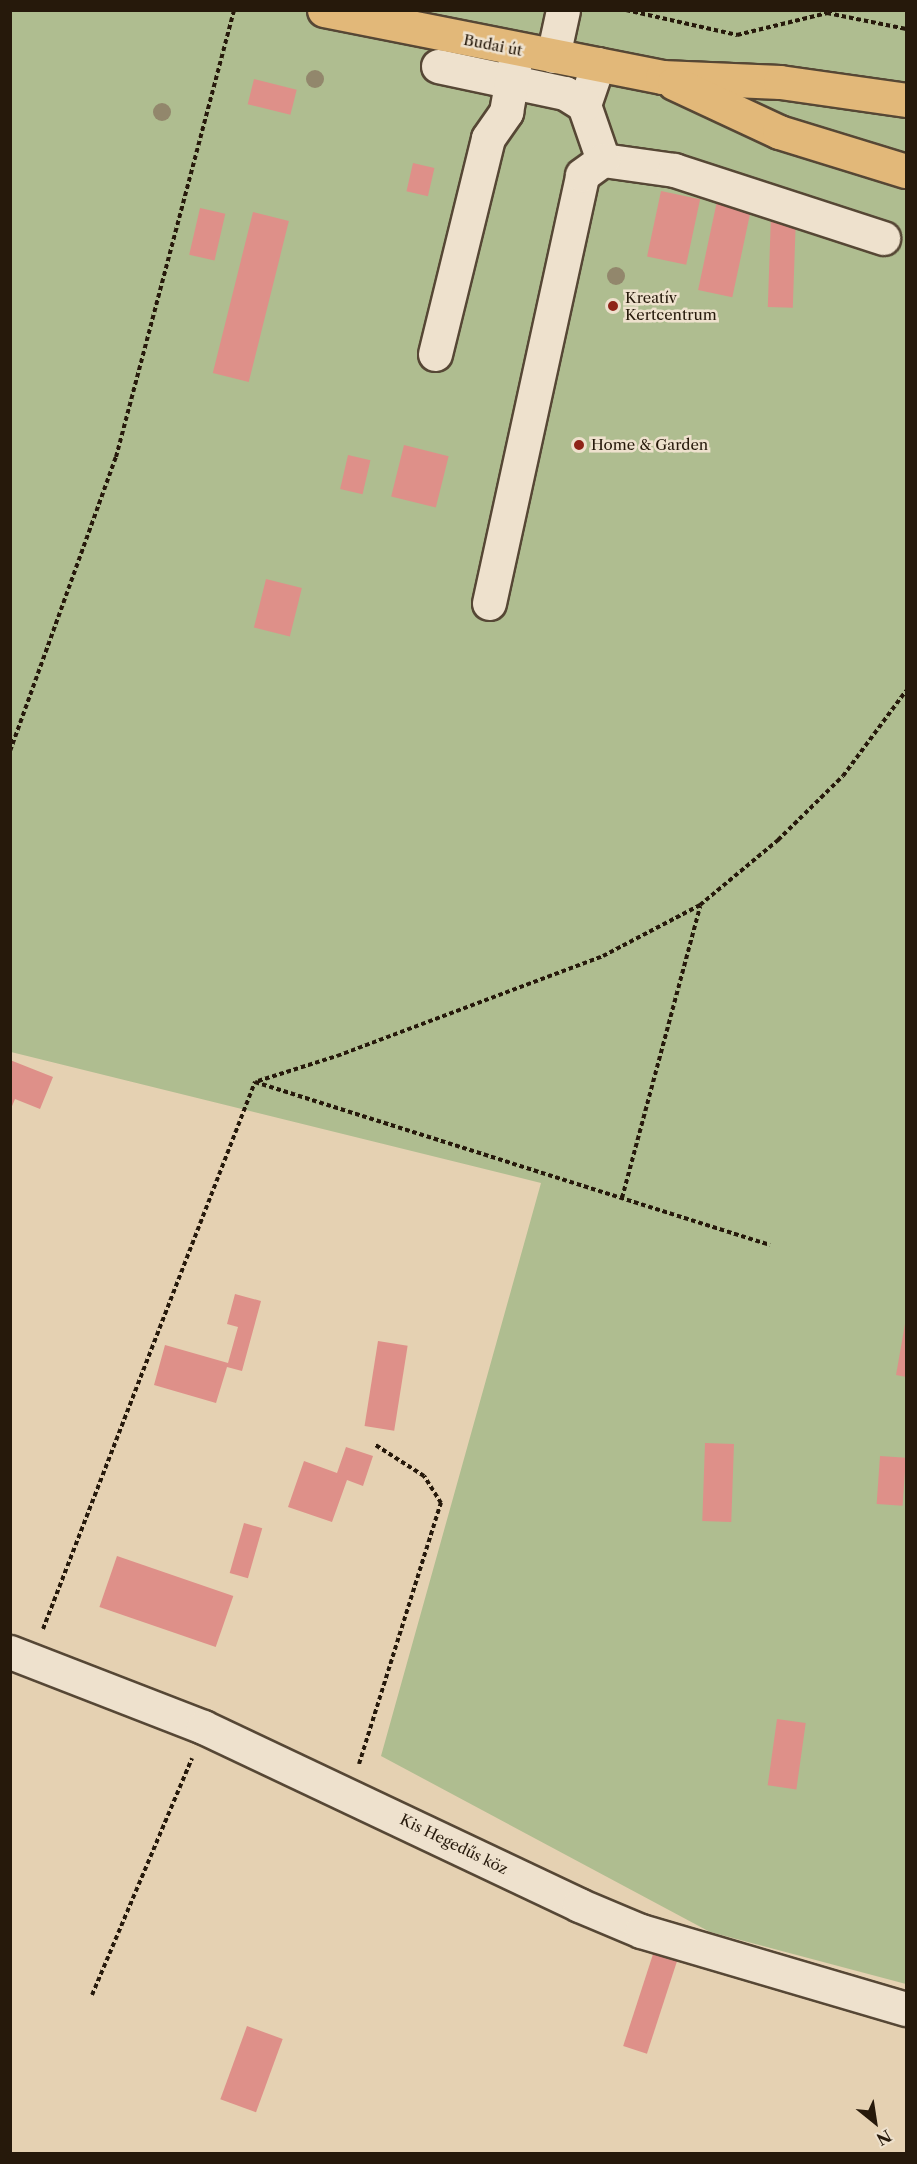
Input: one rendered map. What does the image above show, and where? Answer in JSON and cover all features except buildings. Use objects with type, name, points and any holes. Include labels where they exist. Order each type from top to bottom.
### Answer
[{"type":"main road","name":"Budai út","points":[[324,10],[515,65],[553,56],[662,77],[780,82],[906,100]]},
{"type":"main road","name":"Budai út","points":[[662,77],[779,132],[906,171]]},
{"type":"street","points":[[553,56],[562,10]]},
{"type":"street","points":[[598,64],[584,105],[603,160]]},
{"type":"street","points":[[435,354],[488,138],[506,112],[515,65]]},
{"type":"street","points":[[438,66],[515,65],[584,105]]},
{"type":"street","points":[[489,603],[582,175],[603,160],[674,170],[883,238]]},
{"type":"street","name":"Kis Hegedűs köz","points":[[21,1655],[203,1727],[349,1793],[579,1905],[641,1931],[906,2009]]},
{"type":"path","points":[[10,751],[116,457],[234,10]]},
{"type":"path","points":[[626,10],[737,35],[827,13],[906,29]]},
{"type":"path","points":[[255,1082],[337,1056],[603,956],[700,905],[778,840],[843,776],[906,691]]},
{"type":"path","points":[[622,1198],[700,905]]},
{"type":"path","points":[[255,1082],[770,1245]]},
{"type":"path","points":[[21,1655],[255,1082]]},
{"type":"path","points":[[349,1793],[441,1503],[424,1476],[374,1444]]},
{"type":"path","points":[[92,1995],[185,1780],[203,1727]]},
{"type":"green space","points":[[11,11],[906,11],[906,1984],[710,1932],[381,1756],[541,1183],[11,1052]]},
{"type":"place","name":"Kreatív Kertcentrum","points":[[613,306]]},
{"type":"place","name":"Home & Garden","points":[[579,445]]}]
